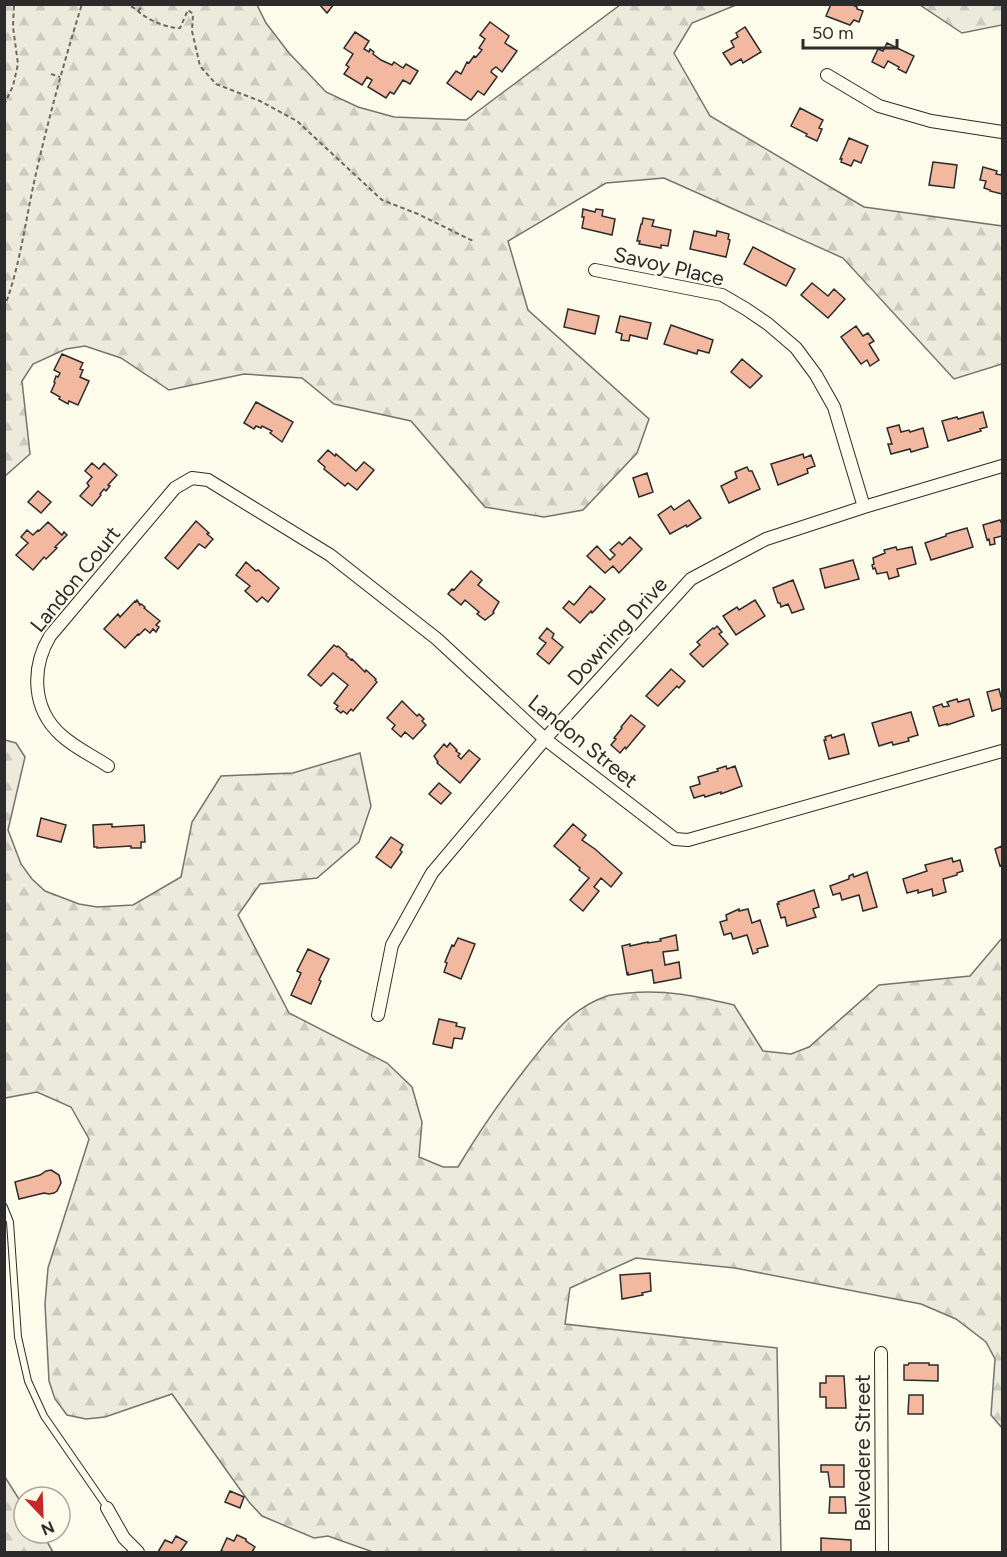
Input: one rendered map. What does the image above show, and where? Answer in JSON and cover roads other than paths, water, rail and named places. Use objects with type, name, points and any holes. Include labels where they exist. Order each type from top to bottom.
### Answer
[{"type":"street","points":[[827,75],[879,106],[931,121],[1002,132]]},
{"type":"street","name":"Savoy Place","points":[[595,270],[722,296],[768,324],[796,348],[816,375],[834,407],[864,507]]},
{"type":"street","name":"Downing Drive","points":[[378,1014],[392,945],[432,873],[545,740],[691,579],[766,539],[1002,466]]},
{"type":"street","name":"Landon Street","points":[[192,478],[208,480],[330,555],[437,639],[545,740],[675,839],[688,840],[1002,751]]},
{"type":"street","name":"Landon Court","points":[[108,766],[68,741],[51,725],[38,693],[37,669],[40,657],[50,636],[152,515],[175,488],[192,478]]},
{"type":"street","name":"Belvedere Street","points":[[881,1353],[882,1552]]},
{"type":"street","points":[[107,1508],[124,1538],[138,1552]]},
{"type":"lane","points":[[4,1207],[10,1222],[18,1337],[27,1381],[44,1416],[107,1508]]}]
